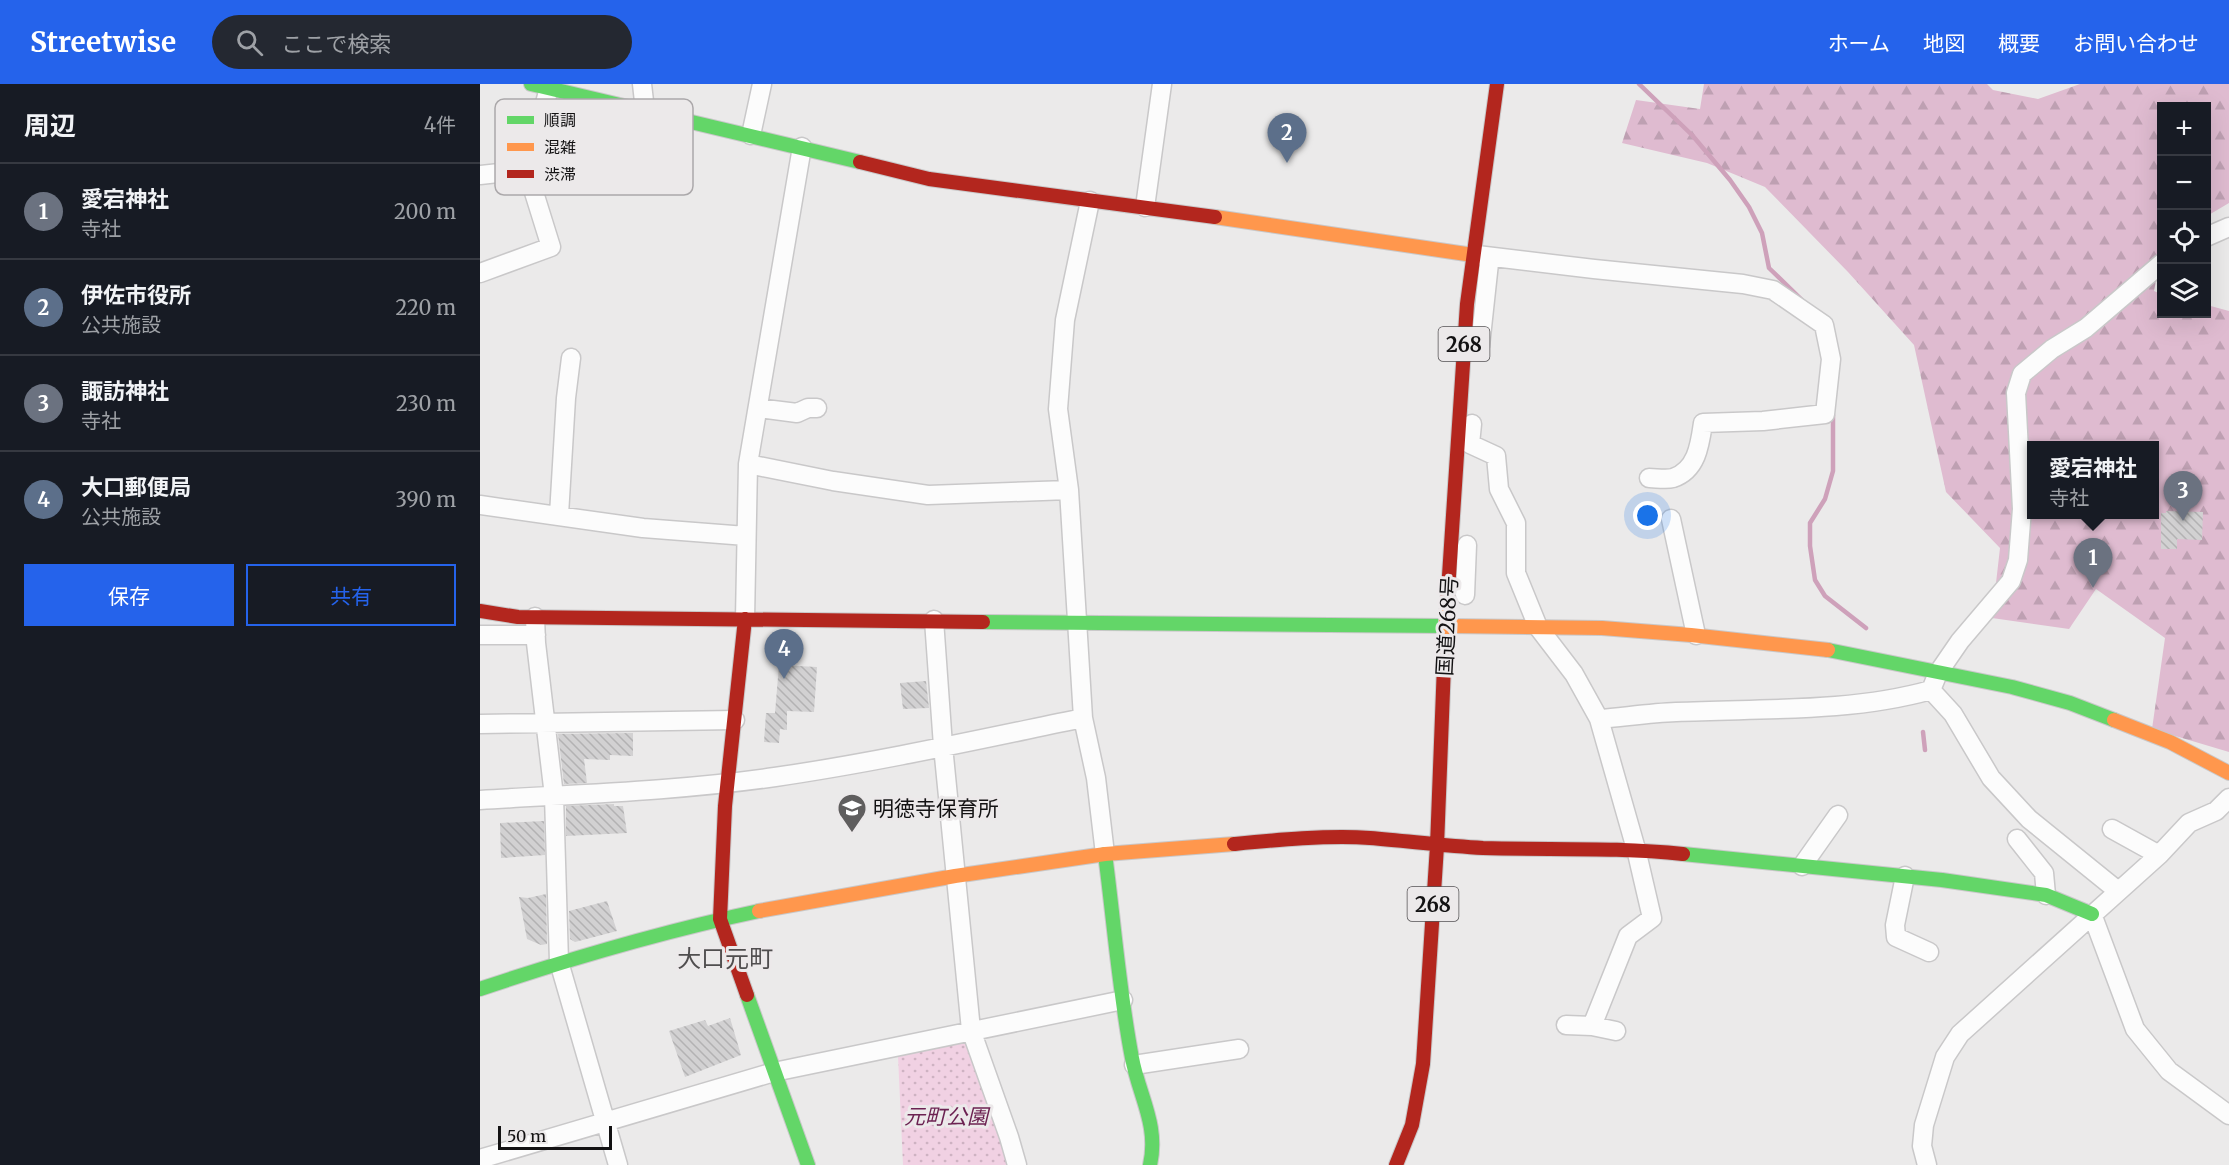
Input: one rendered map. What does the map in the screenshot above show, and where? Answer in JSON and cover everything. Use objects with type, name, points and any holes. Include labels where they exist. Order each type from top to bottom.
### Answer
[{"type":"main road","points":[[531,84],[597,99]]},
{"type":"main road","name":"国道268号","points":[[1396,1165],[1412,1125],[1424,1064],[1437,846],[1445,639],[1467,304],[1481,256],[1497,84]]},
{"type":"main road","points":[[693,121],[928,179],[1145,207],[1481,256]]},
{"type":"main road","points":[[480,611],[535,626],[745,619],[1078,621],[1602,628],[1696,635],[1834,651],[2013,687],[2070,703],[2170,742],[2229,773]]},
{"type":"main road","points":[[745,619],[728,783],[720,920],[808,1165]]},
{"type":"main road","points":[[480,989],[559,962],[720,920],[805,901],[1105,854],[1278,840],[1368,838],[1437,846],[1548,850],[1636,849],[1905,876],[2046,895],[2092,914]]},
{"type":"main road","points":[[1105,854],[1134,1065],[1150,1116],[1154,1147],[1150,1165]]},
{"type":"street","points":[[642,84],[644,99]]},
{"type":"street","points":[[751,135],[762,84]]},
{"type":"street","points":[[1145,207],[1162,84]]},
{"type":"street","points":[[546,99],[549,88]]},
{"type":"street","points":[[745,619],[748,464],[802,147]]},
{"type":"street","points":[[480,175],[495,173]]},
{"type":"street","points":[[480,273],[551,247],[534,195]]},
{"type":"street","points":[[1090,201],[1065,320],[1058,409],[1069,490],[1083,718],[1096,778],[1105,854]]},
{"type":"street","points":[[2211,235],[2229,227]]},
{"type":"street","points":[[1465,595],[1470,444],[1481,256],[1743,284],[1773,290],[1824,326],[1832,358],[1826,414],[1763,421],[1703,423],[1700,446],[1694,460],[1684,472],[1672,478],[1649,478]]},
{"type":"street","points":[[1931,690],[1938,672],[1960,641],[2012,581],[2019,560],[2022,509],[2016,393],[2022,374],[2052,349],[2086,328],[2161,264]]},
{"type":"street","points":[[558,515],[571,358]]},
{"type":"street","points":[[758,408],[798,413],[808,408],[817,408]]},
{"type":"street","points":[[1470,444],[1496,456],[1499,489],[1516,523],[1516,573],[1538,627],[1574,674],[1599,719],[1636,849],[1652,918],[1629,936],[1592,1026]]},
{"type":"street","points":[[748,464],[833,481],[928,495],[1069,490]]},
{"type":"street","points":[[480,505],[643,528],[746,536]]},
{"type":"street","points":[[1671,519],[1696,635]]},
{"type":"street","points":[[934,620],[943,746],[971,1030],[1017,1165]]},
{"type":"street","points":[[480,634],[535,626],[554,796],[559,962],[618,1165]]},
{"type":"street","points":[[1599,719],[1674,712],[1820,708],[1931,690]]},
{"type":"street","points":[[1931,690],[1953,714],[1991,778],[2029,819],[2118,891]]},
{"type":"street","points":[[480,800],[728,783],[825,769],[1083,718]]},
{"type":"street","points":[[480,724],[735,720]]},
{"type":"street","points":[[1927,1165],[1922,1146],[1924,1125],[1945,1057],[1960,1034],[2159,855],[2189,823],[2216,811],[2229,798]]},
{"type":"street","points":[[1802,866],[1838,815]]},
{"type":"street","points":[[2112,829],[2159,855]]},
{"type":"street","points":[[2017,839],[2044,873],[2046,895]]},
{"type":"street","points":[[1905,876],[1895,925],[1896,937],[1929,952]]},
{"type":"street","points":[[2092,914],[2135,1029],[2169,1071],[2229,1114]]},
{"type":"street","points":[[480,1159],[774,1072],[1124,1000]]},
{"type":"street","points":[[1566,1024],[1616,1030]]},
{"type":"street","points":[[1134,1065],[1239,1049]]},
{"type":"green space","points":[[1704,84],[1987,84],[1993,90],[2038,99],[2080,84],[2229,84],[2229,203],[2211,214],[2211,102],[2157,102],[2157,276],[2154,291],[2157,292],[2157,318],[2211,318],[2211,306],[2229,311],[2229,752],[2152,729],[2165,638],[2096,589],[2069,629],[1992,618],[2000,548],[1946,492],[1914,345],[1848,272],[1765,187],[1707,163],[1622,143],[1636,100],[1700,109]]},
{"type":"green space","name":"元町公園","points":[[962,1041],[968,1043],[1011,1165],[903,1165],[898,1056]]},
{"type":"building","points":[[2166,511],[2203,512],[2202,540],[2177,539],[2177,549],[2161,549],[2161,513],[2166,513]]},
{"type":"building","points":[[779,665],[817,667],[814,712],[787,711],[787,730],[780,729],[779,743],[764,742],[766,713],[775,713]]},
{"type":"building","points":[[926,681],[929,708],[903,709],[900,683]]},
{"type":"building","points":[[633,733],[633,756],[610,755],[610,760],[584,759],[587,783],[564,784],[558,734]]},
{"type":"building","points":[[614,804],[614,806],[623,806],[627,833],[566,836],[566,806]]},
{"type":"building","points":[[544,821],[545,855],[501,858],[500,823]]},
{"type":"building","points":[[546,894],[547,944],[541,945],[527,939],[519,897],[528,898]]},
{"type":"building","points":[[607,901],[617,931],[575,942],[570,939],[569,911]]},
{"type":"building","points":[[730,1018],[741,1055],[685,1077],[669,1031],[705,1020],[708,1026]]},
{"type":"waterway","points":[[1639,84],[1692,135],[1730,180],[1749,207],[1762,233],[1769,268],[1802,300]]},
{"type":"waterway","points":[[1833,415],[1833,471],[1825,499],[1810,523],[1810,546],[1815,580],[1825,596],[1866,628]]},
{"type":"waterway","points":[[1923,732],[1925,750]]},
{"type":"traffic: fast","points":[[531,84],[594,99]]},
{"type":"traffic: fast","points":[[693,122],[860,162]]},
{"type":"traffic: fast","points":[[983,622],[1448,626]]},
{"type":"traffic: fast","points":[[1828,650],[2012,687],[2070,703],[2114,720]]},
{"type":"traffic: fast","points":[[1105,854],[1127,1033],[1152,1137],[1150,1165]]},
{"type":"traffic: fast","points":[[1683,854],[1942,880],[2046,895],[2092,914]]},
{"type":"traffic: fast","points":[[480,989],[619,946],[759,911]]},
{"type":"traffic: fast","points":[[747,995],[808,1165]]},
{"type":"traffic: slow","points":[[1215,217],[1473,255]]},
{"type":"traffic: slow","points":[[1445,639],[1447,606]]},
{"type":"traffic: slow","points":[[1448,626],[1602,628],[1828,650]]},
{"type":"traffic: slow","points":[[2114,720],[2170,742],[2229,773]]},
{"type":"traffic: slow","points":[[759,911],[955,876],[1105,854],[1234,844]]},
{"type":"traffic: jam","points":[[1447,606],[1467,304],[1497,84]]},
{"type":"traffic: jam","points":[[860,162],[929,179],[1215,217]]},
{"type":"traffic: jam","points":[[480,611],[518,617],[983,622]]},
{"type":"traffic: jam","points":[[745,619],[725,806],[720,919],[747,995]]},
{"type":"traffic: jam","points":[[1396,1165],[1412,1125],[1423,1064],[1437,846],[1445,639]]},
{"type":"traffic: jam","points":[[1234,844],[1302,838],[1354,837],[1483,848],[1683,854]]},
{"type":"place","name":"伊佐市役所","points":[[1287,163]]},
{"type":"place","name":"諏訪神社","points":[[2183,521]]},
{"type":"place","name":"愛宕神社","points":[[2093,588]]},
{"type":"place","name":"大口郵便局","points":[[784,679]]},
{"type":"place","name":"明徳寺保育所","points":[[852,834]]},
{"type":"district","name":"大口元町","points":[[725,958]]}]
